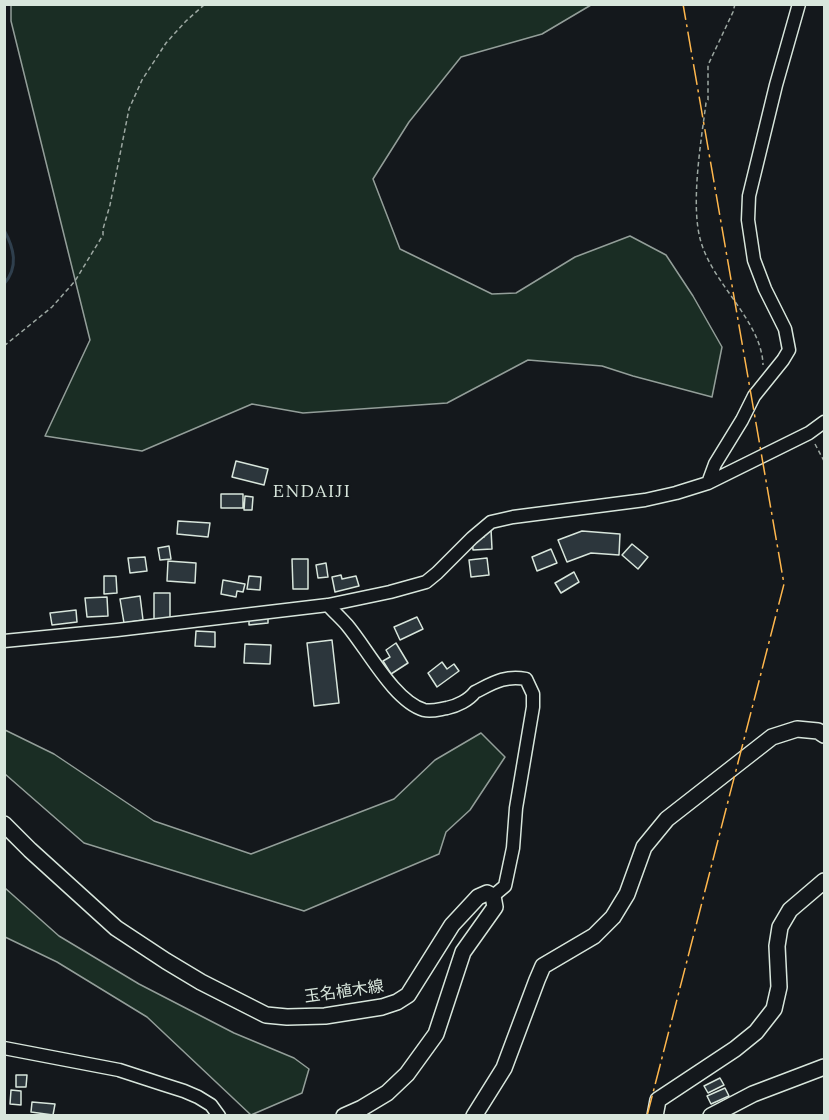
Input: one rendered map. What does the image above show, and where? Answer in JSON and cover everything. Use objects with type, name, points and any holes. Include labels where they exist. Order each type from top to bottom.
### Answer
[{"type":"main road","points":[[474,1116],[504,1068],[543,966],[594,936],[614,917],[627,894],[644,847],[667,819],[772,737],[797,729],[818,730],[825,735]]},
{"type":"main road","name":"玉名植木線","points":[[4,824],[116,928],[201,982],[266,1015],[325,1016],[382,1007],[397,1002],[408,995],[452,925],[477,897],[487,893],[493,896]]},
{"type":"main road","points":[[655,1116],[658,1100],[735,1049],[756,1032],[774,1009],[779,987],[777,946],[780,927],[790,910],[825,881]]},
{"type":"main road","points":[[344,1116],[387,1094],[406,1074],[435,1034],[463,952],[495,907],[493,896]]},
{"type":"main road","points":[[711,1116],[753,1094],[825,1067]]},
{"type":"street","points":[[708,483],[715,464],[754,396],[789,350],[785,329],[765,290],[754,260],[748,220],[748,196],[799,4]]},
{"type":"street","points":[[4,641],[328,605],[390,592],[426,582],[491,522],[513,517],[645,500],[676,493],[708,483],[809,433],[825,422]]},
{"type":"street","points":[[328,605],[347,625],[406,700],[423,710],[434,711],[454,706],[501,679],[516,677],[526,680],[533,694],[533,708],[516,808],[513,848],[505,886],[493,896]]},
{"type":"street","points":[[4,1048],[119,1070],[198,1097],[211,1105],[219,1116]]},
{"type":"path","points":[[4,346],[51,307],[75,281],[103,235],[129,109],[142,80],[166,43],[205,4]]},
{"type":"path","points":[[735,4],[708,65],[708,100],[696,192],[697,221],[700,241],[706,256],[758,341],[763,357],[763,384]]},
{"type":"path","points":[[809,433],[825,461]]},
{"type":"green space","points":[[11,5],[591,5],[542,34],[461,57],[409,122],[373,179],[400,249],[492,294],[516,293],[575,257],[630,236],[666,255],[722,347],[712,397],[602,366],[528,360],[447,403],[303,413],[252,404],[142,451],[45,436],[90,340],[11,21]]},
{"type":"green space","points":[[5,730],[54,754],[154,821],[251,854],[394,799],[435,760],[481,733],[505,757],[470,810],[446,832],[439,854],[304,911],[84,843],[5,774]]},
{"type":"green space","points":[[5,888],[59,936],[139,984],[234,1033],[294,1058],[309,1069],[302,1093],[251,1115],[147,1017],[57,962],[5,937]]},
{"type":"building","points":[[236,461],[268,469],[264,485],[232,477]]},
{"type":"building","points":[[221,494],[243,494],[243,508],[221,508]]},
{"type":"building","points":[[245,496],[253,497],[252,510],[244,510]]},
{"type":"building","points":[[178,521],[210,523],[208,537],[177,534]]},
{"type":"building","points":[[483,529],[491,529],[492,549],[473,550],[472,538],[484,537]]},
{"type":"building","points":[[582,531],[620,534],[619,555],[591,553],[567,562],[558,540]]},
{"type":"building","points":[[632,544],[648,557],[638,569],[622,555]]},
{"type":"building","points":[[169,546],[171,559],[160,560],[158,548]]},
{"type":"building","points":[[551,549],[557,563],[537,571],[532,557]]},
{"type":"building","points":[[145,557],[147,571],[130,573],[128,558]]},
{"type":"building","points":[[487,558],[489,575],[471,577],[469,560]]},
{"type":"building","points":[[292,559],[308,559],[308,589],[293,589]]},
{"type":"building","points":[[168,561],[196,563],[195,583],[167,581]]},
{"type":"building","points":[[326,563],[328,577],[318,578],[316,565]]},
{"type":"building","points":[[574,572],[579,582],[561,593],[555,583]]},
{"type":"building","points":[[341,575],[342,579],[356,576],[359,586],[335,592],[332,577]]},
{"type":"building","points":[[104,576],[116,576],[117,593],[104,594]]},
{"type":"building","points":[[249,576],[261,577],[260,590],[247,589]]},
{"type":"building","points":[[223,580],[245,584],[243,592],[237,591],[236,597],[221,594]]},
{"type":"building","points":[[154,593],[170,593],[170,619],[154,620]]},
{"type":"building","points":[[140,596],[143,620],[124,623],[120,599]]},
{"type":"building","points":[[107,597],[108,616],[87,617],[85,598]]},
{"type":"building","points":[[76,610],[77,622],[52,625],[50,613]]},
{"type":"building","points":[[268,615],[268,623],[249,625],[249,617]]},
{"type":"building","points":[[417,617],[423,629],[400,640],[394,627]]},
{"type":"building","points":[[196,631],[215,632],[215,647],[195,646]]},
{"type":"building","points":[[332,640],[339,703],[314,706],[307,643]]},
{"type":"building","points":[[396,643],[408,663],[391,674],[383,661],[390,657],[386,650]]},
{"type":"building","points":[[245,644],[271,645],[270,664],[244,663]]},
{"type":"building","points":[[442,662],[447,669],[454,664],[459,671],[437,687],[428,673]]},
{"type":"building","points":[[16,1075],[27,1075],[26,1087],[16,1087]]},
{"type":"building","points":[[720,1078],[724,1085],[708,1093],[704,1086]]},
{"type":"building","points":[[725,1088],[729,1096],[711,1104],[707,1096]]},
{"type":"building","points":[[11,1090],[21,1091],[21,1105],[10,1104]]},
{"type":"building","points":[[32,1102],[55,1104],[53,1115],[31,1112]]},
{"type":"waterway","points":[[4,230],[13,257],[12,271],[4,284]]},
{"type":"power","points":[[647,1116],[784,584],[683,4]]},
{"type":"district","name":"ENDAIJI","points":[[312,492]]}]
